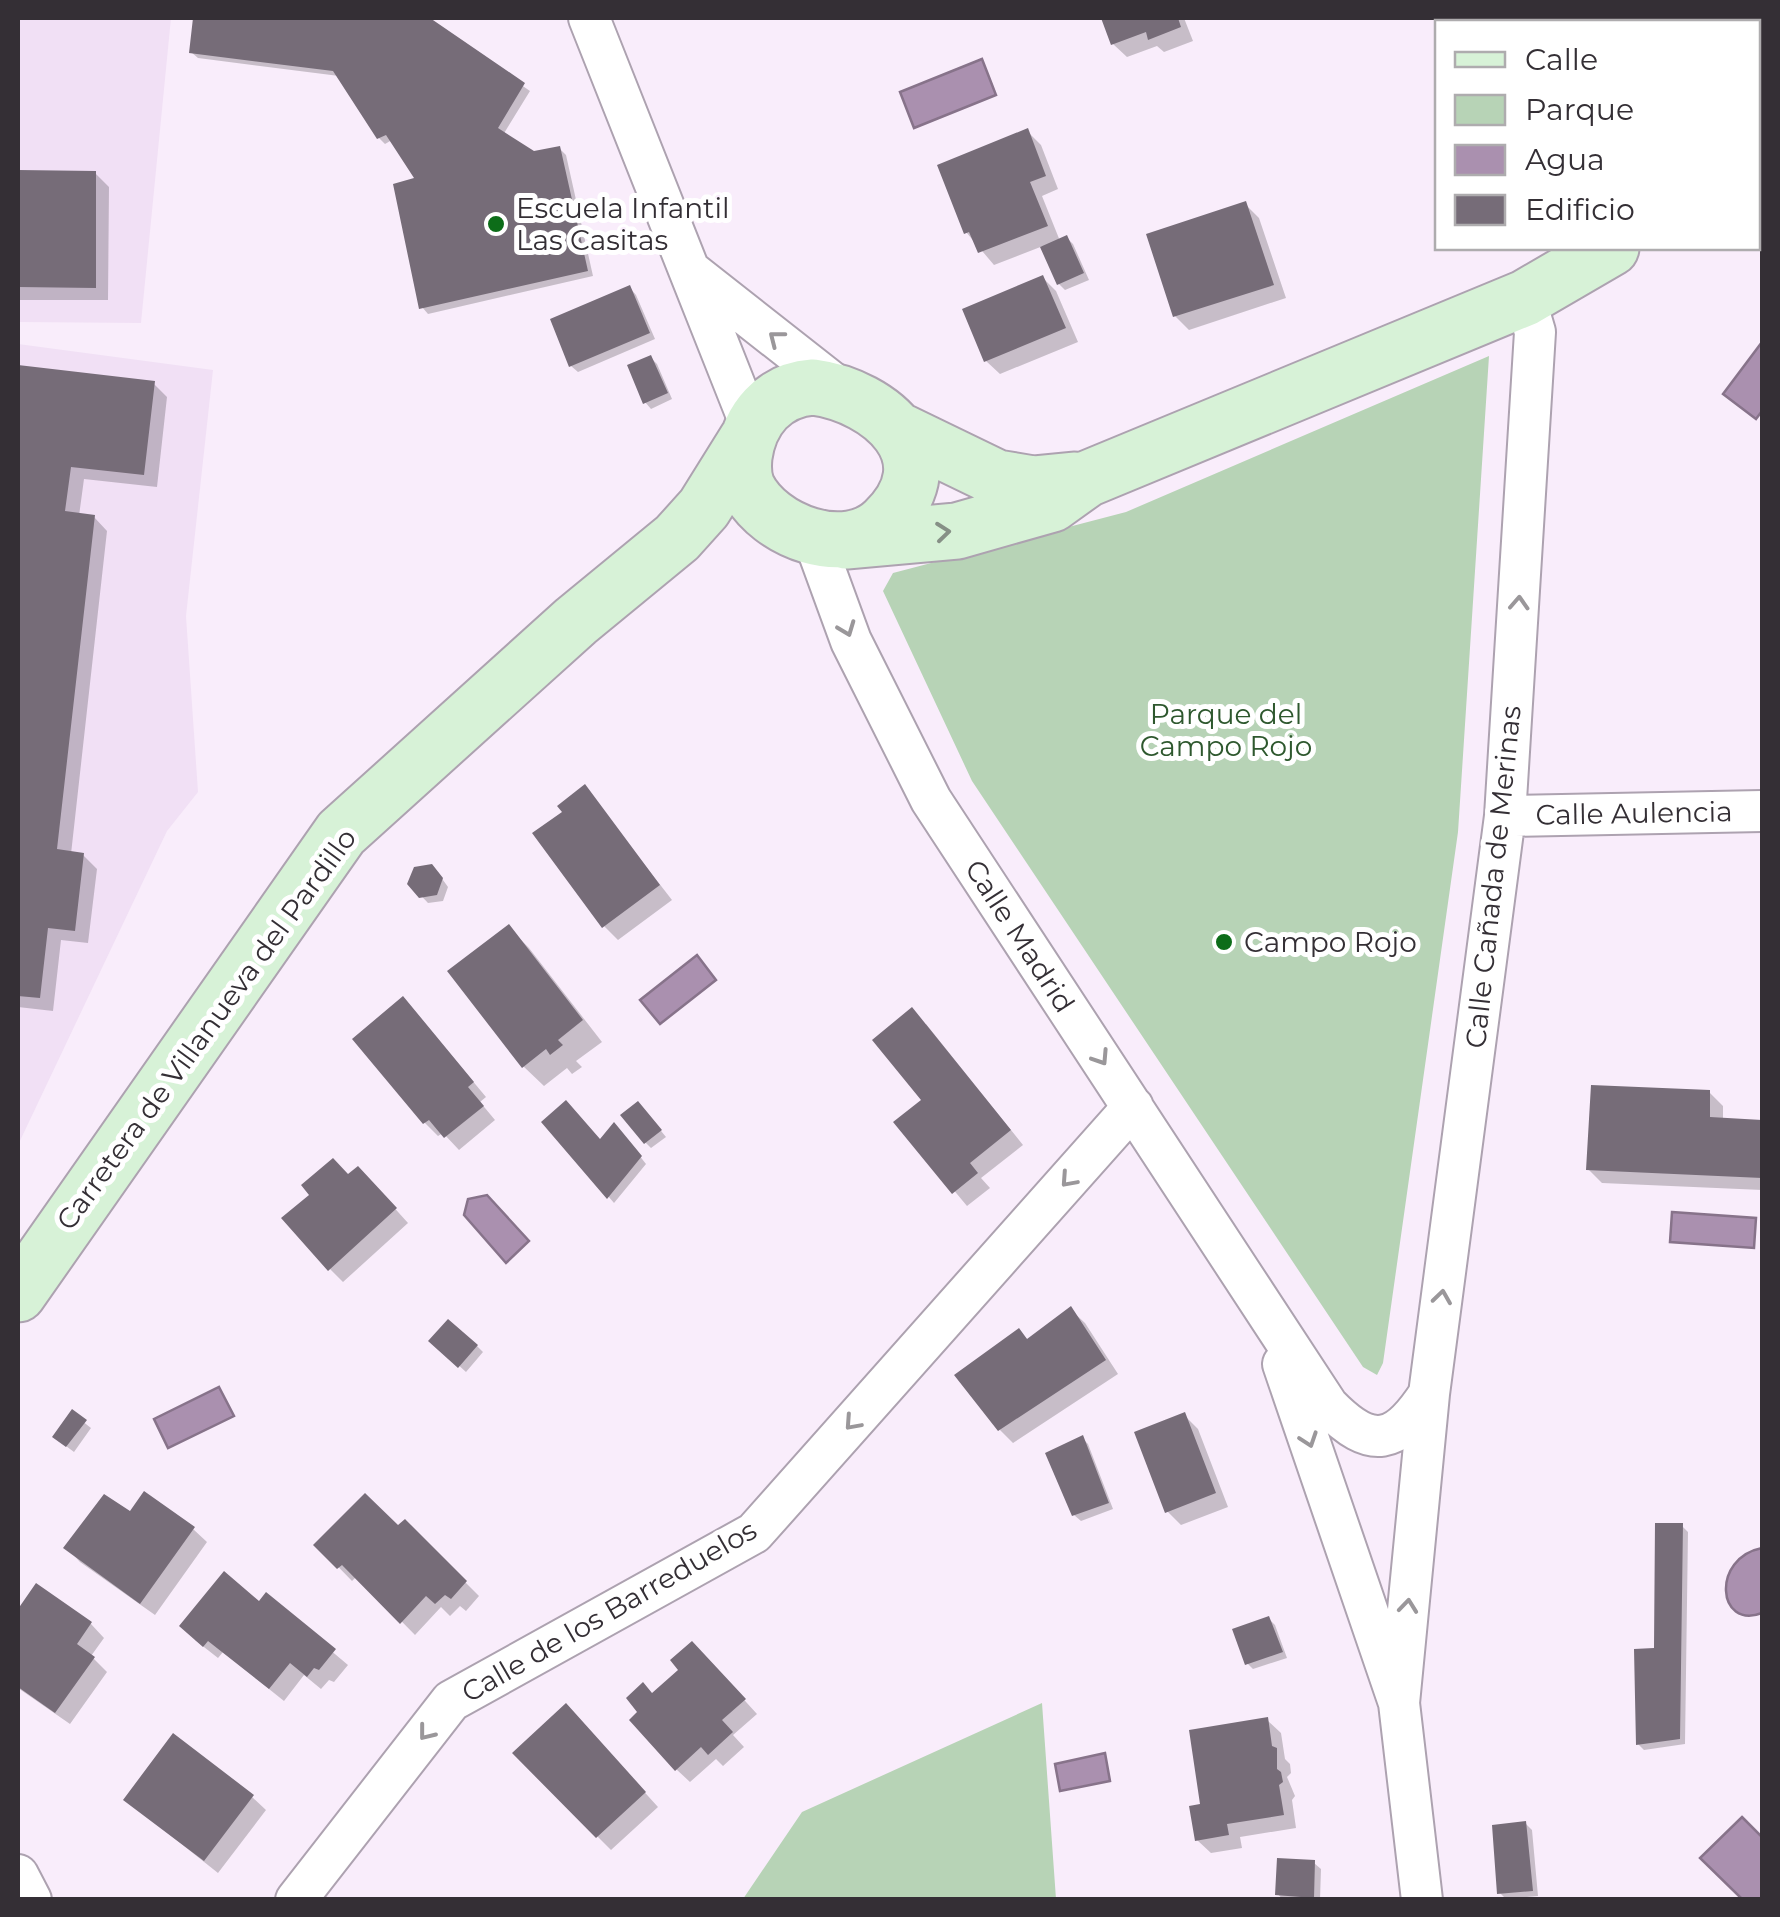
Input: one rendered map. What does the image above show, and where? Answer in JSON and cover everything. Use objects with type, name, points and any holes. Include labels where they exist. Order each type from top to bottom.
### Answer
[{"type":"street","points":[[589,18],[749,432],[743,466],[749,492],[816,535],[866,536],[883,524],[901,500],[910,471],[910,451],[902,432]]},
{"type":"street","points":[[816,535],[957,531],[1052,504],[1087,479],[1525,298],[1609,250]]},
{"type":"street","points":[[686,267],[852,398],[902,432],[997,478],[1034,484],[1087,479]]},
{"type":"street","name":"Calle Cañada de Merinas","points":[[1398,1703],[1429,1394],[1506,816],[1535,332],[1525,298]]},
{"type":"street","name":"Carretera de Villanueva del Pardillo","points":[[18,1294],[341,833],[576,620],[677,538],[713,495],[749,432],[773,401],[800,388],[827,389],[852,398]]},
{"type":"street","name":"Carretera de Villanueva del Pardillo","points":[[677,538],[743,519],[816,535]]},
{"type":"street","name":"Calle Madrid","points":[[816,535],[850,640],[930,800],[1328,1406],[1348,1426],[1368,1435],[1398,1432],[1409,1424],[1429,1394]]},
{"type":"street","name":"Calle Aulencia","points":[[1506,816],[1762,811]]},
{"type":"street","name":"Calle de los Barreduelos","points":[[296,1900],[451,1702],[754,1533],[1133,1107]]},
{"type":"street","name":"Calle Madrid","points":[[1266,1315],[1398,1703]]},
{"type":"street","points":[[1398,1703],[1422,1900]]},
{"type":"street","points":[[18,1875],[31,1900]]},
{"type":"shaded area","points":[[18,18],[171,18],[141,323],[18,322]]},
{"type":"shaded area","points":[[18,344],[213,370],[186,616],[198,792],[167,831],[18,1145]]},
{"type":"green space","name":"Parque del Campo Rojo","points":[[1489,356],[1458,832],[1383,1363],[1377,1375],[1363,1367],[972,781],[883,591],[893,573],[1126,512]]},
{"type":"green space","points":[[1042,1703],[1056,1899],[743,1899],[802,1812]]},
{"type":"water","points":[[982,59],[996,95],[914,128],[900,92]]},
{"type":"water","points":[[1762,342],[1762,411],[1756,419],[1723,394]]},
{"type":"water","points":[[697,955],[716,980],[660,1024],[640,1000]]},
{"type":"water","points":[[487,1195],[529,1241],[506,1263],[464,1215],[468,1199]]},
{"type":"water","points":[[1672,1212],[1756,1218],[1754,1248],[1670,1242]]},
{"type":"water","points":[[219,1387],[234,1416],[168,1448],[154,1419]]},
{"type":"water","points":[[1762,1548],[1762,1613],[1747,1615],[1729,1603],[1728,1577],[1746,1554]]},
{"type":"water","points":[[1105,1753],[1110,1781],[1060,1791],[1055,1764]]},
{"type":"water","points":[[1742,1817],[1762,1837],[1762,1899],[1742,1899],[1700,1858]]},
{"type":"building","points":[[193,18],[430,18],[525,83],[498,128],[534,151],[560,146],[588,271],[419,309],[393,184],[414,178],[386,135],[377,139],[333,71],[189,53]]},
{"type":"building","points":[[1101,18],[1178,18],[1181,27],[1148,40],[1146,32],[1111,45]]},
{"type":"building","points":[[1028,128],[1046,176],[1030,182],[1048,226],[978,253],[969,232],[964,234],[937,165]]},
{"type":"building","points":[[18,170],[96,171],[96,288],[18,287]]},
{"type":"building","points":[[1246,201],[1274,285],[1173,317],[1146,234]]},
{"type":"building","points":[[1067,235],[1084,273],[1057,285],[1040,247]]},
{"type":"building","points":[[1043,275],[1066,328],[984,362],[962,309]]},
{"type":"building","points":[[630,285],[650,333],[569,367],[550,319]]},
{"type":"building","points":[[651,355],[668,393],[643,404],[627,365]]},
{"type":"building","points":[[18,365],[155,381],[144,475],[71,467],[65,511],[95,515],[57,849],[84,853],[75,931],[48,928],[40,998],[18,996]]},
{"type":"building","points":[[585,784],[660,885],[602,928],[532,833],[562,812],[557,806]]},
{"type":"building","points":[[432,864],[443,878],[437,895],[419,898],[407,884],[414,867]]},
{"type":"building","points":[[509,924],[583,1020],[558,1040],[563,1045],[550,1055],[546,1049],[522,1068],[447,971]]},
{"type":"building","points":[[403,996],[474,1082],[468,1087],[484,1106],[444,1138],[429,1120],[423,1124],[352,1039]]},
{"type":"building","points":[[912,1007],[1011,1130],[970,1163],[978,1173],[952,1194],[893,1122],[921,1100],[872,1040]]},
{"type":"building","points":[[1591,1085],[1710,1090],[1710,1117],[1762,1120],[1762,1178],[1586,1170]]},
{"type":"building","points":[[566,1100],[600,1139],[614,1122],[642,1156],[607,1199],[541,1122]]},
{"type":"building","points":[[638,1101],[662,1130],[644,1144],[620,1115]]},
{"type":"building","points":[[333,1158],[348,1174],[358,1166],[397,1208],[328,1271],[281,1218],[309,1195],[301,1185]]},
{"type":"building","points":[[1071,1306],[1106,1360],[998,1431],[954,1375],[1019,1328],[1027,1339]]},
{"type":"building","points":[[448,1319],[478,1345],[458,1368],[428,1341]]},
{"type":"building","points":[[72,1409],[87,1420],[66,1447],[52,1437]]},
{"type":"building","points":[[1185,1412],[1216,1493],[1165,1513],[1134,1432]]},
{"type":"building","points":[[1083,1435],[1109,1503],[1072,1516],[1045,1453]]},
{"type":"building","points":[[144,1491],[195,1527],[140,1604],[63,1548],[104,1494],[130,1511]]},
{"type":"building","points":[[365,1493],[398,1525],[405,1519],[467,1581],[451,1599],[445,1595],[435,1604],[426,1596],[400,1624],[342,1565],[337,1569],[313,1545]]},
{"type":"building","points":[[1655,1523],[1683,1523],[1680,1739],[1636,1745],[1634,1649],[1654,1648]]},
{"type":"building","points":[[224,1571],[259,1601],[266,1592],[336,1649],[319,1670],[314,1668],[307,1677],[290,1663],[269,1689],[208,1641],[203,1647],[179,1626]]},
{"type":"building","points":[[36,1583],[92,1622],[77,1644],[95,1657],[55,1713],[18,1687],[18,1609]]},
{"type":"building","points":[[1269,1616],[1283,1652],[1245,1665],[1232,1629]]},
{"type":"building","points":[[692,1641],[746,1699],[722,1720],[733,1732],[708,1755],[701,1747],[675,1771],[629,1720],[637,1712],[626,1698],[643,1682],[652,1693],[678,1670],[670,1660]]},
{"type":"building","points":[[566,1703],[646,1792],[596,1838],[512,1753]]},
{"type":"building","points":[[1268,1717],[1283,1782],[1279,1785],[1284,1815],[1227,1824],[1229,1835],[1195,1841],[1189,1806],[1200,1804],[1189,1730]]},
{"type":"building","points":[[173,1733],[254,1795],[204,1861],[123,1800]]},
{"type":"building","points":[[1526,1821],[1533,1891],[1497,1894],[1492,1825]]},
{"type":"building","points":[[1277,1858],[1315,1860],[1314,1898],[1275,1895]]},
{"type":"place","name":"Escuela Infantil Las Casitas","points":[[496,224]]},
{"type":"place","name":"Campo Rojo","points":[[1224,942]]}]
